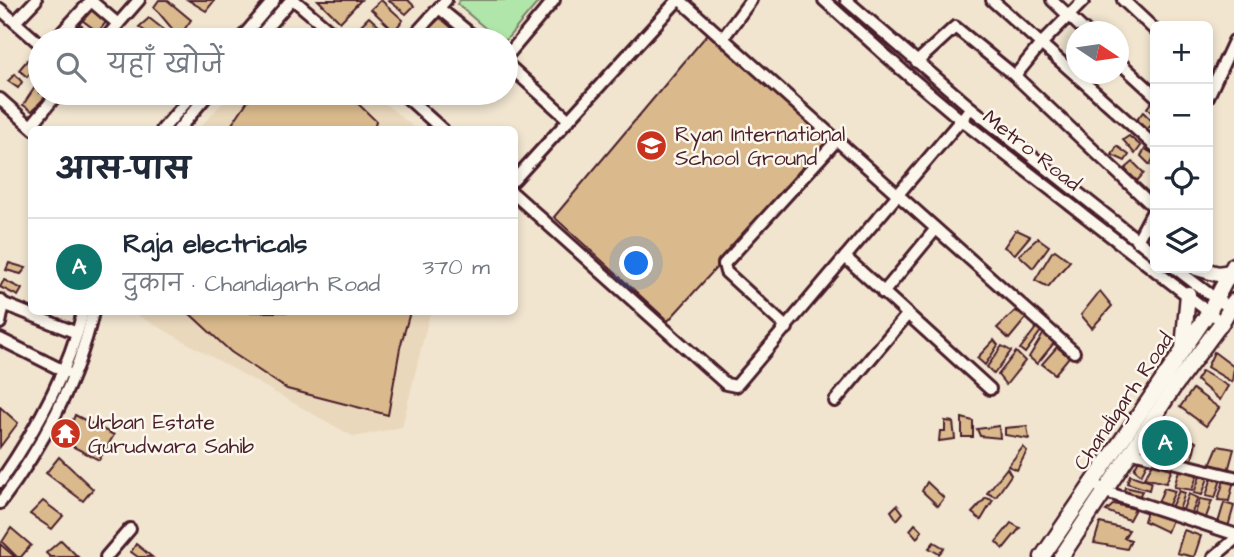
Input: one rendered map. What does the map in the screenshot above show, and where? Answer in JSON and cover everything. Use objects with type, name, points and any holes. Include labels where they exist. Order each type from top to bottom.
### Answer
[{"type":"main road","points":[[1213,273],[1218,274],[1232,269]]},
{"type":"main road","name":"Chandigarh Road","points":[[1042,557],[1213,306],[1232,269]]},
{"type":"main road","points":[[1182,350],[1188,294]]},
{"type":"main road","name":"Chandigarh Road","points":[[1060,557],[1174,387],[1233,306]]},
{"type":"street","points":[[15,22],[36,0]]},
{"type":"street","points":[[66,28],[91,0],[118,24]]},
{"type":"street","points":[[114,28],[139,0]]},
{"type":"street","points":[[250,28],[274,0]]},
{"type":"street","points":[[267,28],[293,0],[327,28]]},
{"type":"street","points":[[518,45],[554,0]]},
{"type":"street","points":[[518,176],[679,0],[1074,352]]},
{"type":"street","points":[[723,38],[751,0]]},
{"type":"street","name":"Metro Road","points":[[824,0],[961,120],[1188,294],[1213,306],[1233,306]]},
{"type":"street","name":"Metro Road","points":[[846,0],[971,108],[1150,250]]},
{"type":"street","points":[[992,0],[1150,142]]},
{"type":"street","points":[[1052,0],[1074,21]]},
{"type":"street","points":[[1015,76],[1041,44],[1084,0]]},
{"type":"street","points":[[1123,0],[1150,25]]},
{"type":"street","points":[[421,28],[443,4],[466,28]]},
{"type":"street","points":[[0,9],[28,33]]},
{"type":"street","points":[[917,62],[954,27],[1015,76],[1150,202]]},
{"type":"street","points":[[1213,78],[1234,41]]},
{"type":"street","points":[[518,71],[569,120]]},
{"type":"street","points":[[1129,71],[1150,90]]},
{"type":"street","points":[[0,99],[31,126]]},
{"type":"street","points":[[34,126],[49,105]]},
{"type":"street","points":[[165,126],[184,105]]},
{"type":"street","points":[[181,126],[199,105]]},
{"type":"street","points":[[415,105],[439,126]]},
{"type":"street","points":[[518,198],[726,384],[733,387],[740,383],[787,328],[971,108]]},
{"type":"street","points":[[787,328],[726,272],[724,264],[837,140]]},
{"type":"street","points":[[1137,241],[1153,210]]},
{"type":"street","points":[[883,293],[935,230]]},
{"type":"street","points":[[845,257],[990,389]]},
{"type":"street","name":"Metro Road","points":[[1180,273],[1213,306],[1222,322]]},
{"type":"street","points":[[0,323],[2,302],[28,312]]},
{"type":"street","points":[[34,315],[77,332]]},
{"type":"street","points":[[0,482],[67,373],[82,315]]},
{"type":"street","points":[[0,503],[43,440],[92,315]]},
{"type":"street","points":[[835,401],[907,315]]},
{"type":"street","points":[[0,339],[67,373]]},
{"type":"street","points":[[1132,452],[1234,477]]},
{"type":"street","points":[[1093,483],[1105,492],[1234,534]]},
{"type":"street","points":[[106,557],[130,529]]},
{"type":"street","points":[[1215,557],[1234,540]]},
{"type":"shaded area","points":[[221,105],[387,105],[412,126],[201,126]]},
{"type":"shaded area","points":[[137,315],[429,315],[402,427],[354,437]]},
{"type":"green space","points":[[460,0],[540,0],[516,28],[485,28],[457,4]]},
{"type":"building","points":[[159,0],[167,0],[191,20],[185,28],[172,28],[154,7]]},
{"type":"building","points":[[188,0],[213,0],[214,1],[206,11]]},
{"type":"building","points":[[318,0],[361,0],[340,22]]},
{"type":"building","points":[[381,0],[403,20],[396,28],[391,28],[371,9]]},
{"type":"building","points":[[388,0],[408,0],[414,6],[406,14]]},
{"type":"building","points":[[92,9],[107,21],[101,28],[93,28],[82,20]]},
{"type":"building","points":[[369,17],[381,28],[358,28]]},
{"type":"building","points":[[441,17],[452,28],[429,28]]},
{"type":"building","points":[[149,18],[162,28],[140,28]]},
{"type":"building","points":[[711,30],[833,139],[668,321],[554,217]]},
{"type":"building","points":[[28,59],[27,77],[19,70]]},
{"type":"building","points":[[15,74],[22,82],[18,88],[8,81]]},
{"type":"building","points":[[28,98],[28,105],[38,105],[32,111],[23,105]]},
{"type":"building","points":[[245,105],[359,105],[376,121],[375,126],[231,126]]},
{"type":"building","points":[[1143,112],[1150,119],[1150,127],[1145,131],[1136,121]]},
{"type":"building","points":[[1129,136],[1141,146],[1135,154],[1123,140]]},
{"type":"building","points":[[1117,146],[1129,155],[1125,161],[1112,155]]},
{"type":"building","points":[[1145,149],[1150,152],[1150,165],[1141,156]]},
{"type":"building","points":[[1133,162],[1144,173],[1137,181],[1125,169]]},
{"type":"building","points":[[1017,230],[1030,236],[1015,254],[1004,247]]},
{"type":"building","points":[[1038,238],[1049,246],[1033,268],[1019,255]]},
{"type":"building","points":[[1055,250],[1070,261],[1048,287],[1035,280]]},
{"type":"building","points":[[9,263],[26,268],[21,274],[6,270]]},
{"type":"building","points":[[4,280],[22,289],[18,296],[0,287]]},
{"type":"building","points":[[1100,291],[1112,306],[1092,328],[1081,315]]},
{"type":"building","points":[[1015,311],[1028,316],[1009,339],[997,328]]},
{"type":"building","points":[[191,315],[409,315],[400,348],[388,415],[287,389],[231,352]]},
{"type":"building","points":[[1036,328],[1041,331],[1025,353],[1020,349]]},
{"type":"building","points":[[1044,333],[1054,343],[1037,364],[1029,357]]},
{"type":"building","points":[[994,340],[998,345],[985,365],[977,358]]},
{"type":"building","points":[[1002,346],[1011,351],[994,374],[987,367]]},
{"type":"building","points":[[1057,347],[1069,357],[1055,374],[1042,364]]},
{"type":"building","points":[[1016,352],[1025,361],[1006,385],[998,375]]},
{"type":"building","points":[[1214,352],[1234,367],[1232,382],[1207,367]]},
{"type":"building","points":[[1202,371],[1228,386],[1220,400],[1196,380]]},
{"type":"building","points":[[1193,389],[1219,408],[1206,426],[1180,407]]},
{"type":"building","points":[[0,407],[18,423],[0,447]]},
{"type":"building","points":[[75,415],[114,435],[99,460],[64,442]]},
{"type":"building","points":[[962,418],[973,421],[973,437],[962,437]]},
{"type":"building","points":[[945,421],[953,422],[955,439],[939,441],[940,431],[945,431]]},
{"type":"building","points":[[999,426],[1000,438],[980,436],[977,429]]},
{"type":"building","points":[[1027,426],[1029,439],[1005,435],[1005,428]]},
{"type":"building","points":[[1184,436],[1196,442],[1191,464],[1180,460]]},
{"type":"building","points":[[1154,438],[1169,441],[1167,449],[1178,452],[1176,459],[1147,451]]},
{"type":"building","points":[[1218,446],[1234,449],[1228,471],[1210,465]]},
{"type":"building","points":[[1023,447],[1027,451],[1017,470],[1008,466]]},
{"type":"building","points":[[59,457],[93,489],[83,501],[46,473]]},
{"type":"building","points":[[1140,458],[1149,460],[1141,475],[1134,469]]},
{"type":"building","points":[[1154,462],[1173,467],[1166,483],[1144,478]]},
{"type":"building","points":[[1180,467],[1198,473],[1192,490],[1174,487]]},
{"type":"building","points":[[1007,468],[1011,475],[996,497],[987,493]]},
{"type":"building","points":[[1201,473],[1209,475],[1202,495],[1194,493]]},
{"type":"building","points":[[1130,475],[1151,482],[1149,490],[1127,483]]},
{"type":"building","points":[[1212,477],[1221,479],[1215,498],[1206,496]]},
{"type":"building","points":[[1224,480],[1234,481],[1229,501],[1218,500]]},
{"type":"building","points":[[927,482],[944,498],[938,506],[922,491]]},
{"type":"building","points":[[1125,487],[1142,491],[1138,499],[1123,495]]},
{"type":"building","points":[[1164,488],[1175,491],[1167,509],[1157,505]]},
{"type":"building","points":[[1179,491],[1185,493],[1178,513],[1170,509]]},
{"type":"building","points":[[1189,494],[1198,498],[1191,515],[1182,512]]},
{"type":"building","points":[[986,498],[993,500],[981,520],[972,513]]},
{"type":"building","points":[[1200,499],[1212,501],[1205,520],[1194,517]]},
{"type":"building","points":[[43,501],[63,516],[52,529],[30,514]]},
{"type":"building","points":[[1224,503],[1234,506],[1228,527],[1218,523]]},
{"type":"building","points":[[1114,504],[1135,509],[1129,520],[1106,511]]},
{"type":"building","points":[[897,505],[903,513],[897,520],[891,511]]},
{"type":"building","points":[[1147,511],[1172,520],[1167,532],[1144,521]]},
{"type":"building","points":[[1011,523],[1020,528],[1003,549],[996,542]]},
{"type":"building","points":[[1100,523],[1129,530],[1124,538],[1131,540],[1127,549],[1094,543]]},
{"type":"building","points":[[915,524],[922,531],[917,538],[910,530]]},
{"type":"building","points":[[11,528],[31,545],[21,557],[17,557],[2,542]]},
{"type":"building","points":[[1184,530],[1201,536],[1194,557],[1177,553]]},
{"type":"building","points":[[61,540],[78,557],[50,557],[46,553]]},
{"type":"building","points":[[934,542],[944,548],[939,554],[929,548]]},
{"type":"building","points":[[0,544],[15,557],[0,557]]},
{"type":"building","points":[[136,544],[152,557],[138,557],[131,552]]},
{"type":"place","name":"Ryan International School Ground","points":[[652,146]]},
{"type":"place","name":"Urban Estate Gurudwara Sahib","points":[[65,434]]},
{"type":"place","name":"Raja electricals","points":[[1165,443]]}]
